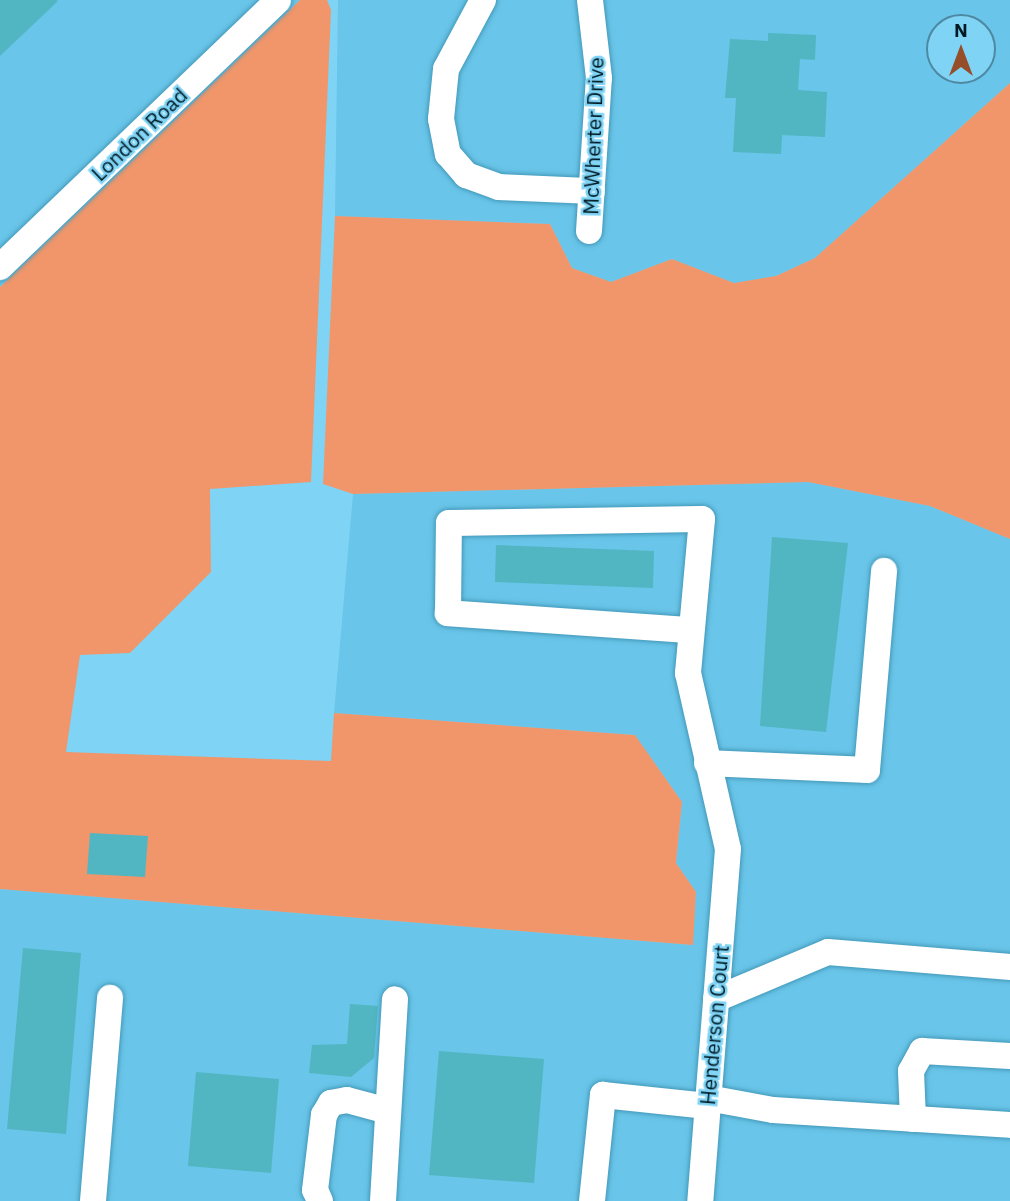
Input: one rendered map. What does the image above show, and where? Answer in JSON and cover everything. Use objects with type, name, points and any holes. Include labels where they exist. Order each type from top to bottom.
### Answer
[{"type":"street","name":"London Road","points":[[0,267],[278,0]]},
{"type":"street","points":[[483,0],[446,69],[441,119],[449,154],[466,176],[499,187],[592,191]]},
{"type":"street","name":"McWherter Drive","points":[[589,231],[599,78],[590,0]]},
{"type":"street","name":"Henderson Court","points":[[689,630],[449,613],[449,523],[702,519],[689,630],[688,673],[728,849],[699,1201]]},
{"type":"street","points":[[707,763],[867,770],[884,571]]},
{"type":"street","points":[[716,999],[828,952],[1010,967]]},
{"type":"street","points":[[93,1201],[110,998]]},
{"type":"street","points":[[383,1201],[395,999]]},
{"type":"street","points":[[913,1119],[911,1071],[922,1051],[1010,1056]]},
{"type":"street","points":[[592,1201],[603,1095],[708,1102],[773,1110],[1010,1125]]},
{"type":"street","points":[[320,1201],[315,1190],[321,1140],[331,1103],[347,1100],[388,1111]]},
{"type":"shaded area","points":[[0,0],[300,0],[0,287]]},
{"type":"shaded area","points":[[300,0],[327,0],[331,10],[311,482],[210,489],[211,572],[130,653],[80,655],[66,752],[331,761],[334,713],[635,735],[682,802],[676,863],[696,892],[693,945],[0,889],[0,287]]},
{"type":"shaded area","points":[[338,0],[1010,0],[1010,83],[815,258],[776,276],[734,283],[672,259],[611,282],[572,268],[550,224],[335,216]]},
{"type":"shaded area","points":[[1010,83],[1010,539],[930,506],[808,482],[353,494],[323,484],[335,216],[550,224],[572,268],[611,282],[672,259],[734,283],[776,276],[815,258]]},
{"type":"shaded area","points":[[808,482],[930,506],[1010,539],[1010,1201],[0,1201],[0,889],[692,945],[696,892],[676,863],[682,802],[635,735],[334,713],[353,494]]},
{"type":"building","points":[[0,0],[56,0],[58,1],[0,56]]},
{"type":"building","points":[[768,33],[816,35],[815,60],[800,59],[798,90],[827,92],[825,137],[782,135],[781,154],[733,152],[736,98],[725,98],[730,39],[768,41]]},
{"type":"building","points":[[772,537],[848,543],[826,732],[760,726]]},
{"type":"building","points":[[496,545],[654,551],[653,588],[495,582]]},
{"type":"building","points":[[90,833],[148,836],[145,877],[87,874]]},
{"type":"building","points":[[23,948],[81,953],[66,1134],[7,1129]]},
{"type":"building","points":[[350,1004],[378,1006],[374,1058],[351,1077],[309,1073],[312,1045],[347,1044]]},
{"type":"building","points":[[439,1051],[544,1059],[534,1183],[429,1175]]},
{"type":"building","points":[[196,1072],[279,1079],[271,1173],[188,1166]]}]
